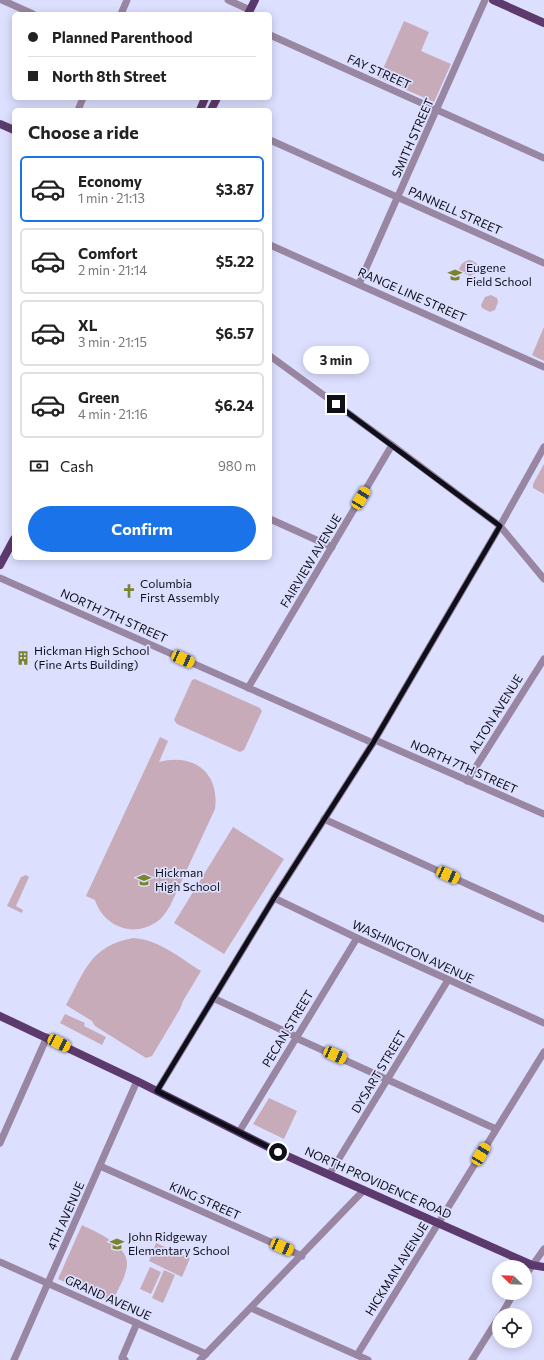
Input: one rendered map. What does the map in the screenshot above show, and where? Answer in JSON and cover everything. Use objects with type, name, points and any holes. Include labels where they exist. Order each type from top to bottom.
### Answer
[{"type":"main road","points":[[249,12],[255,0]]},
{"type":"main road","points":[[493,0],[544,22]]},
{"type":"main road","points":[[0,124],[12,129]]},
{"type":"main road","points":[[0,565],[12,543]]},
{"type":"main road","name":"NORTH PROVIDENCE ROAD","points":[[0,1016],[47,1037],[329,1175],[521,1260]]},
{"type":"main road","name":"NORTH PROVIDENCE ROAD","points":[[532,1265],[544,1267]]},
{"type":"main road","name":"NORTH PROVIDENCE ROAD","points":[[532,1265],[544,1274]]},
{"type":"street","points":[[2,0],[29,12]]},
{"type":"street","points":[[122,12],[127,0]]},
{"type":"street","points":[[228,0],[249,12]]},
{"type":"street","name":"SMITH STREET","points":[[359,284],[438,110],[485,0]]},
{"type":"street","name":"FAY STREET","points":[[272,36],[544,158]]},
{"type":"street","name":"PANNELL STREET","points":[[272,141],[544,263]]},
{"type":"street","name":"RANGE LINE STREET","points":[[272,246],[544,367]]},
{"type":"street","points":[[272,357],[500,526],[544,579]]},
{"type":"street","name":"FAIRVIEW AVENUE","points":[[248,688],[392,445]]},
{"type":"street","points":[[157,1091],[274,898],[374,742],[500,526],[544,447]]},
{"type":"street","points":[[272,521],[332,547]]},
{"type":"street","name":"NORTH 7TH STREET","points":[[0,578],[248,688],[544,814]]},
{"type":"street","name":"ALTON AVENUE","points":[[467,781],[544,659]]},
{"type":"street","points":[[324,819],[544,919]]},
{"type":"street","name":"WASHINGTON AVENUE","points":[[274,898],[357,938],[544,1023]]},
{"type":"street","name":"PECAN STREET","points":[[239,1132],[357,938]]},
{"type":"street","name":"DYSART STREET","points":[[329,1175],[448,980]]},
{"type":"street","points":[[213,998],[496,1129]]},
{"type":"street","points":[[0,1143],[47,1037]]},
{"type":"street","name":"HICKMAN AVENUE","points":[[357,1355],[544,1052]]},
{"type":"street","name":"4TH AVENUE","points":[[14,1360],[137,1081]]},
{"type":"street","name":"KING STREET","points":[[100,1166],[302,1256]]},
{"type":"street","points":[[200,1360],[302,1256],[364,1190]]},
{"type":"street","points":[[532,1265],[544,1249]]},
{"type":"street","name":"GRAND AVENUE","points":[[0,1262],[206,1354]]},
{"type":"street","points":[[251,1308],[368,1360]]},
{"type":"street","points":[[125,1360],[122,1358],[137,1323]]},
{"type":"street","points":[[472,1360],[492,1329]]},
{"type":"shaded area","points":[[404,21],[429,32],[421,51],[451,64],[434,102],[379,78]]},
{"type":"shaded area","points":[[470,260],[477,264],[482,271],[470,276],[459,271],[463,263]]},
{"type":"shaded area","points":[[491,295],[497,298],[498,302],[495,310],[490,312],[482,308],[481,305],[485,297]]},
{"type":"shaded area","points":[[544,327],[544,361],[532,355]]},
{"type":"shaded area","points":[[544,464],[544,494],[533,488],[533,484]]},
{"type":"shaded area","points":[[195,679],[260,708],[262,711],[244,750],[240,752],[177,724],[174,720],[192,680]]},
{"type":"shaded area","points":[[160,737],[168,741],[159,762],[183,760],[202,768],[208,775],[213,785],[215,809],[170,906],[165,913],[155,923],[146,927],[128,929],[111,922],[104,916],[95,900],[86,896]]},
{"type":"shaded area","points":[[233,827],[284,859],[224,954],[174,923]]},
{"type":"shaded area","points":[[26,875],[29,877],[16,906],[23,910],[22,913],[7,906],[21,877]]},
{"type":"shaded area","points":[[133,938],[142,939],[160,945],[201,971],[152,1056],[146,1058],[95,1026],[92,1021],[66,1005],[84,971],[98,954],[107,947]]},
{"type":"shaded area","points":[[65,1014],[85,1023],[84,1026],[106,1037],[102,1045],[60,1023]]},
{"type":"shaded area","points":[[269,1098],[297,1111],[284,1139],[253,1124]]},
{"type":"shaded area","points":[[82,1225],[110,1240],[122,1250],[126,1256],[127,1267],[124,1276],[114,1298],[108,1301],[58,1279]]},
{"type":"shaded area","points":[[156,1243],[190,1258],[182,1277],[149,1261]]},
{"type":"shaded area","points":[[150,1267],[161,1272],[151,1294],[140,1289]]},
{"type":"shaded area","points":[[164,1270],[175,1275],[163,1303],[152,1298]]},
{"type":"place","name":"Eugene Field School","points":[[455,275]]},
{"type":"place","name":"Columbia First Assembly","points":[[129,591]]},
{"type":"place","name":"Hickman High School (Fine Arts Building)","points":[[23,658]]},
{"type":"place","name":"Hickman High School","points":[[144,880]]},
{"type":"place","name":"John Ridgeway Elementary School","points":[[117,1244]]},
{"type":"route","points":[[278,1152],[157,1091],[274,898],[373,743],[500,526],[336,404]]}]
